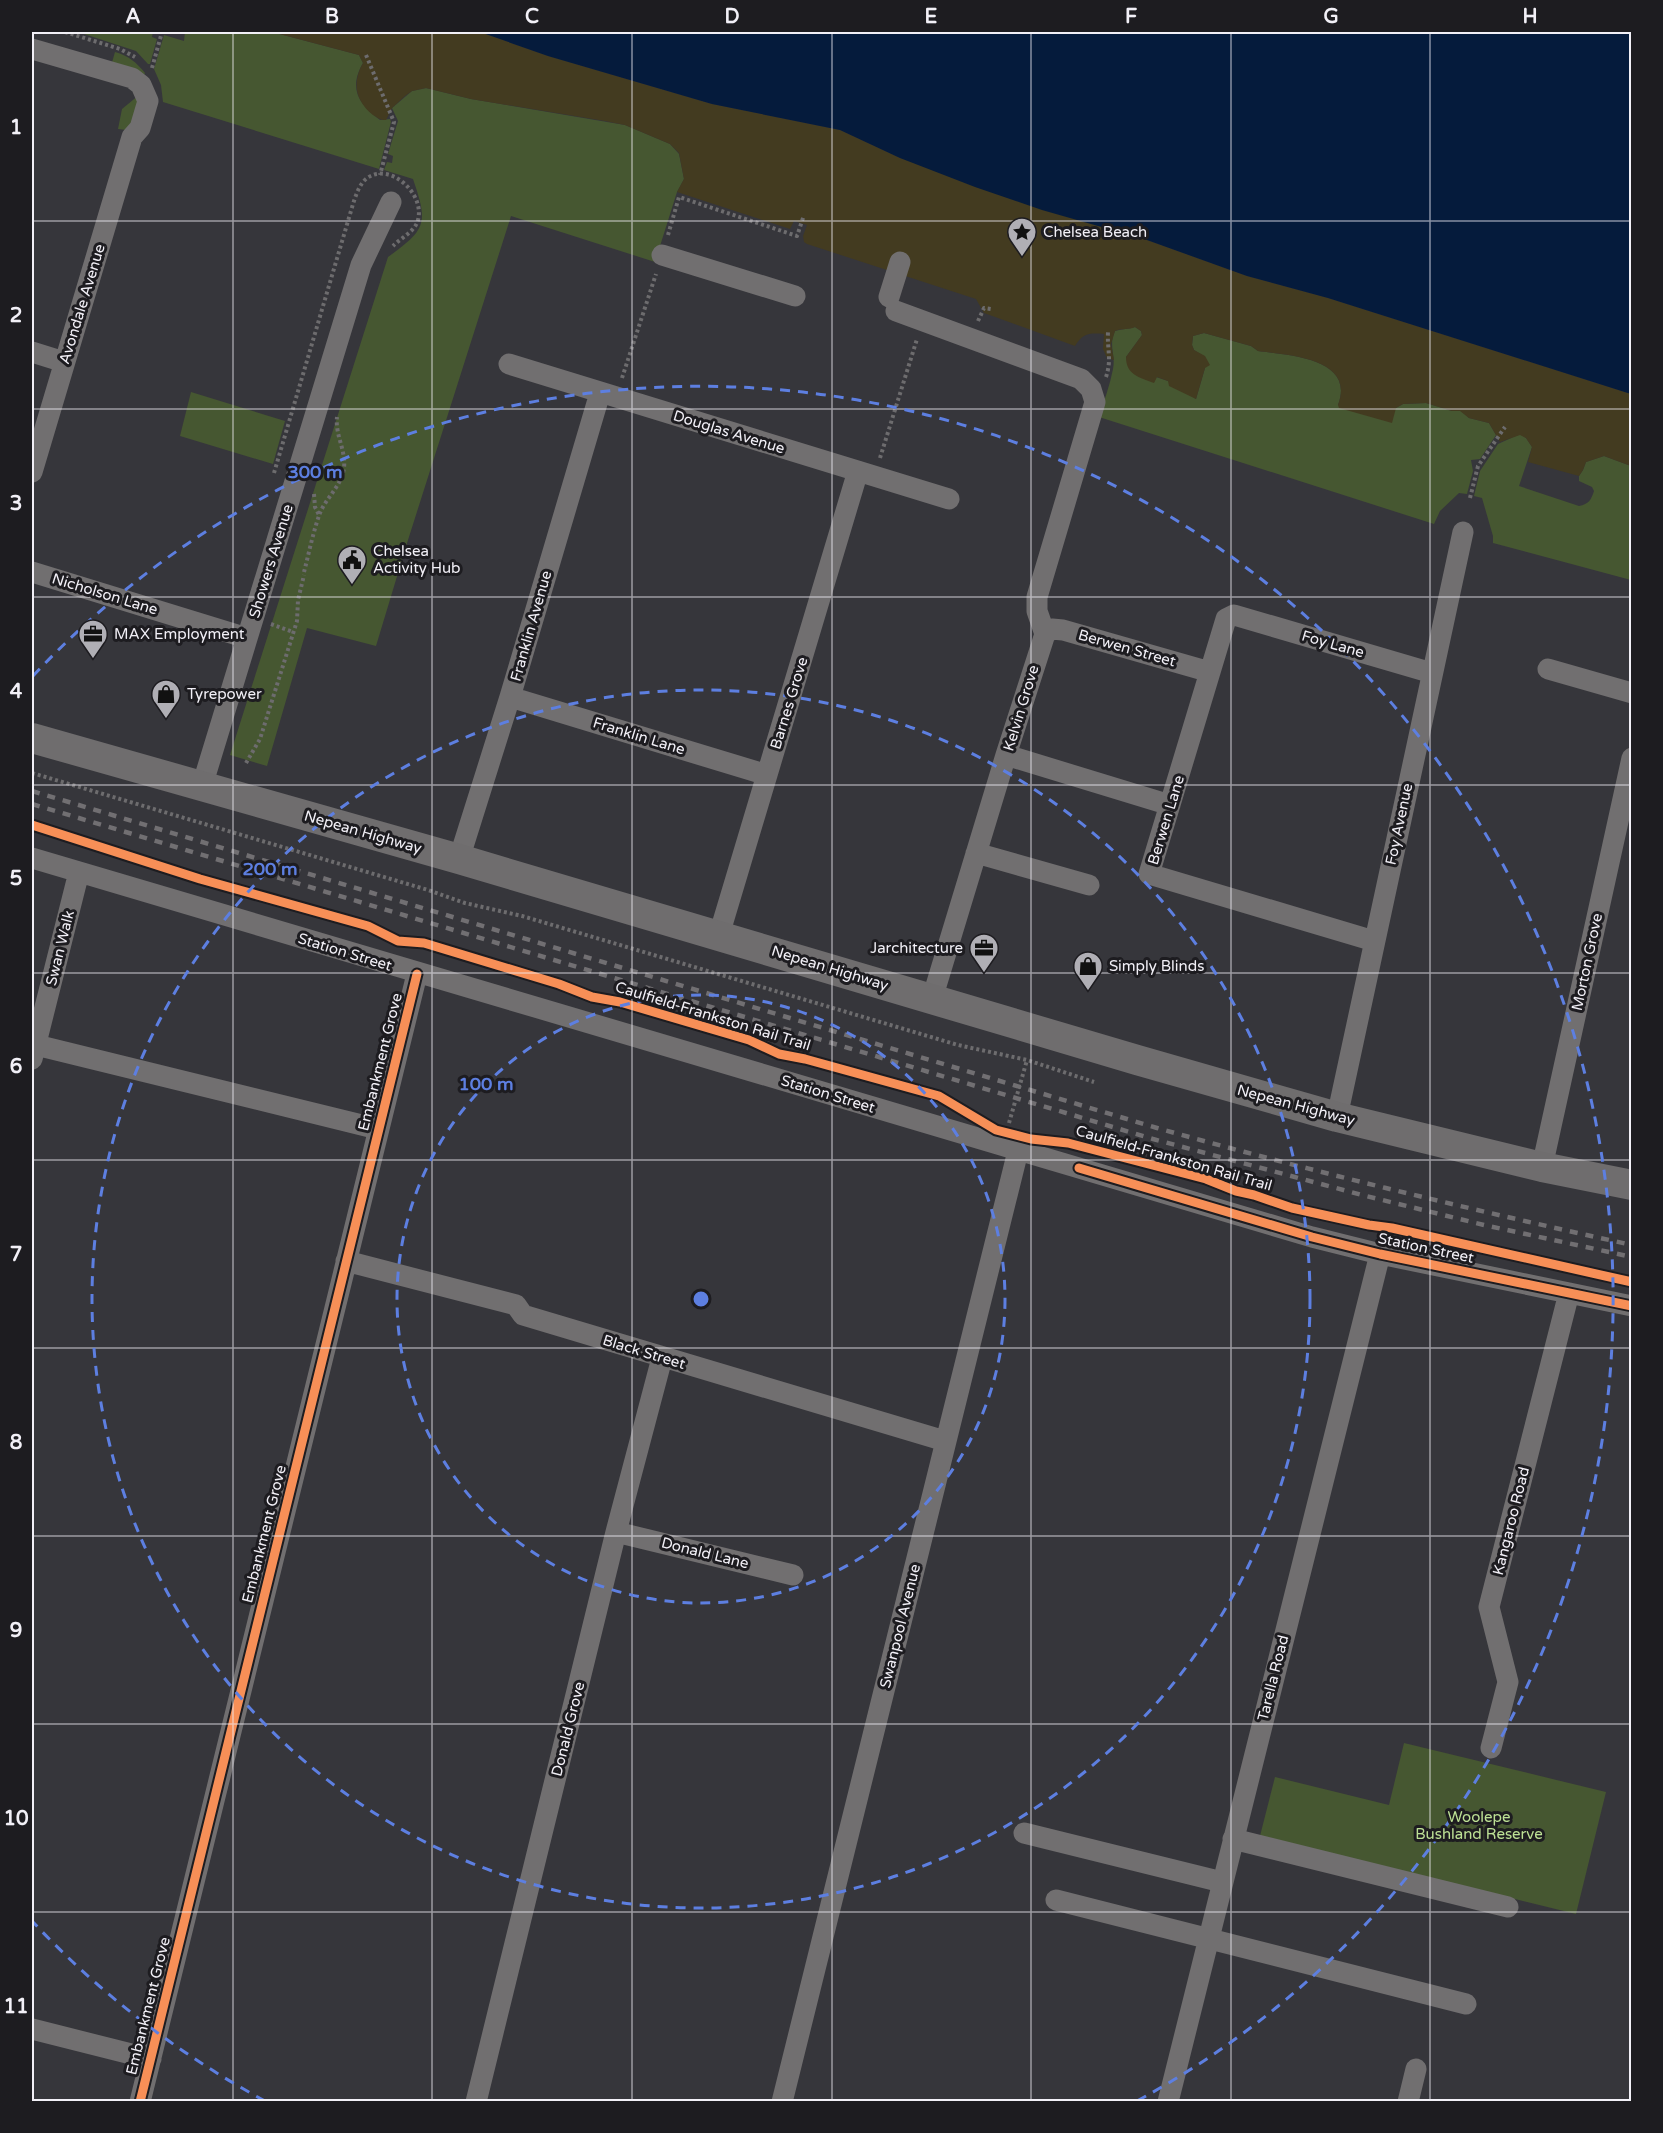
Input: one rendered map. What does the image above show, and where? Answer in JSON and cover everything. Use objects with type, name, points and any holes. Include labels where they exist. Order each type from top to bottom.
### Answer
[{"type":"highway","name":"Nepean Highway","points":[[32,738],[459,859],[1337,1117],[1542,1167],[1632,1185]]},
{"type":"street","name":"Avondale Avenue","points":[[32,49],[137,81],[147,95],[148,104],[140,128],[132,137],[32,472]]},
{"type":"street","name":"Showers Avenue","points":[[202,786],[362,265],[373,236],[391,202]]},
{"type":"street","points":[[662,255],[795,296]]},
{"type":"street","points":[[900,262],[892,304],[922,320],[1081,379],[1094,395],[1095,402],[1091,417],[1037,597],[1036,607],[1045,634]]},
{"type":"street","points":[[32,352],[64,362]]},
{"type":"street","name":"Douglas Avenue","points":[[509,364],[949,498]]},
{"type":"street","name":"Franklin Avenue","points":[[459,859],[510,697],[600,393]]},
{"type":"street","name":"Barnes Grove","points":[[719,935],[767,774],[866,474]]},
{"type":"street","name":"Foy Avenue","points":[[1337,1117],[1463,532]]},
{"type":"street","name":"Nicholson Lane","points":[[32,572],[247,638]]},
{"type":"street","name":"Foy Lane","points":[[1234,615],[1432,674]]},
{"type":"street","name":"Berwen Lane","points":[[1234,615],[1226,619],[1149,874],[1374,941]]},
{"type":"street","name":"Berwen Street","points":[[1045,634],[1052,629],[1064,630],[1210,672]]},
{"type":"street","name":"Kelvin Grove","points":[[932,999],[1045,634]]},
{"type":"street","points":[[1548,669],[1632,693]]},
{"type":"street","name":"Franklin Lane","points":[[510,697],[767,774]]},
{"type":"street","points":[[1006,755],[1170,805]]},
{"type":"street","name":"Morton Grove","points":[[1542,1167],[1632,758]]},
{"type":"street","points":[[976,853],[1089,885]]},
{"type":"street","name":"Station Street","points":[[32,858],[417,974],[1312,1237],[1380,1254],[1632,1306]]},
{"type":"street","name":"Swan Walk","points":[[33,1050],[79,872]]},
{"type":"street","name":"Embankment Grove","points":[[140,2102],[417,974]]},
{"type":"street","points":[[33,1050],[378,1129]]},
{"type":"street","name":"Swanpool Avenue","points":[[783,2102],[1018,1150]]},
{"type":"street","name":"Tarella Road","points":[[1168,2102],[1380,1254]]},
{"type":"street","name":"Black Street","points":[[346,1261],[516,1305],[522,1315],[945,1441]]},
{"type":"street","name":"Kangaroo Road","points":[[1491,1748],[1508,1682],[1489,1607],[1569,1293]]},
{"type":"street","name":"Donald Grove","points":[[476,2102],[616,1532],[662,1358]]},
{"type":"street","name":"Donald Lane","points":[[616,1532],[792,1575]]},
{"type":"street","points":[[1024,1833],[1222,1882]]},
{"type":"street","points":[[1233,1839],[1508,1907]]},
{"type":"street","points":[[1056,1900],[1466,2004]]},
{"type":"street","points":[[32,2029],[151,2059]]},
{"type":"street","points":[[1408,2102],[1416,2069]]},
{"type":"path","points":[[150,75],[163,32],[172,32]]},
{"type":"path","points":[[366,55],[394,122],[380,175]]},
{"type":"path","points":[[976,327],[984,308],[991,309]]},
{"type":"path","points":[[866,474],[922,320]]},
{"type":"path","points":[[1108,332],[1107,343],[1111,358],[1109,368]]},
{"type":"path","points":[[1470,498],[1478,466],[1505,428]]},
{"type":"path","points":[[246,763],[260,739],[297,621],[298,600],[304,575]]},
{"type":"path","points":[[32,772],[416,886],[465,903],[564,928],[958,1045],[1027,1060],[1094,1082]]},
{"type":"path","points":[[1019,1126],[1009,1123],[1027,1060]]},
{"type":"green space","points":[[78,32],[153,32],[152,37],[157,39],[150,64],[148,64],[136,51]]},
{"type":"green space","points":[[185,32],[272,32],[359,55],[363,63],[356,81],[356,88],[361,102],[380,120],[390,119],[391,122],[379,169],[163,102],[161,85],[154,69],[164,35],[184,41]]},
{"type":"green space","points":[[115,52],[135,63],[145,73],[143,77],[111,66]]},
{"type":"green space","points":[[426,88],[471,99],[625,125],[670,144],[679,154],[684,179],[677,192],[655,262],[511,216],[376,646],[307,628],[267,766],[230,755],[388,257],[417,232],[421,224],[421,206],[413,179],[384,170],[387,162],[392,163],[393,156],[388,154],[398,121],[392,108],[412,91]]},
{"type":"green space","points":[[139,95],[137,122],[127,130],[118,129],[122,109]]},
{"type":"green space","points":[[1135,327],[1141,331],[1142,335],[1126,357],[1154,382],[1156,377],[1168,381],[1196,399],[1205,368],[1205,357],[1194,350],[1193,336],[1204,333],[1251,346],[1258,351],[1301,357],[1329,368],[1337,377],[1341,389],[1338,405],[1396,408],[1403,404],[1426,403],[1452,411],[1461,411],[1469,418],[1489,423],[1496,435],[1480,459],[1471,460],[1473,471],[1467,494],[1459,493],[1440,511],[1434,524],[1099,417],[1113,369],[1112,341],[1115,331]]},
{"type":"green space","points":[[191,392],[285,421],[273,464],[180,436]]},
{"type":"green space","points":[[1520,434],[1532,447],[1519,486],[1579,506],[1589,501],[1594,491],[1592,487],[1579,481],[1586,462],[1604,456],[1631,466],[1631,580],[1493,543],[1482,498],[1474,496],[1480,471],[1498,444]]},
{"type":"green space","name":"Woolepe Bushland Reserve","points":[[1404,1743],[1606,1792],[1576,1914],[1260,1836],[1275,1777],[1389,1805]]},
{"type":"sand","name":"Chelsea Beach","points":[[272,32],[480,32],[548,56],[712,104],[840,130],[900,158],[1147,240],[1247,276],[1328,298],[1631,394],[1631,466],[1604,456],[1586,462],[1579,476],[1528,462],[1532,447],[1526,438],[1520,435],[1500,442],[1489,423],[1469,418],[1460,411],[1452,411],[1426,403],[1403,404],[1396,408],[1392,423],[1339,408],[1341,389],[1337,377],[1329,368],[1301,357],[1258,351],[1251,346],[1204,333],[1193,336],[1194,350],[1205,356],[1210,365],[1205,368],[1196,399],[1169,386],[1168,381],[1157,377],[1154,383],[1131,372],[1126,357],[1142,335],[1141,331],[1135,327],[1115,331],[1111,344],[1114,360],[1107,358],[1103,349],[1104,334],[1087,335],[1081,338],[1075,346],[984,313],[976,299],[807,244],[803,236],[807,225],[794,221],[790,229],[677,192],[684,179],[679,153],[670,144],[625,125],[471,99],[426,88],[412,91],[392,108],[386,120],[381,119],[367,110],[359,97],[357,77],[363,63],[359,55]]},
{"type":"water","points":[[480,32],[1631,32],[1631,394],[1328,298],[1247,276],[1147,240],[1042,210],[900,158],[840,130],[712,104],[548,56]]},
{"type":"railway","points":[[32,791],[1157,1128],[1393,1190],[1632,1245]]},
{"type":"railway","points":[[32,804],[1153,1139],[1362,1195],[1484,1225],[1632,1257]]},
{"type":"cycle path","name":"Caulfield-Frankston Rail Trail","points":[[32,825],[200,879],[368,926],[398,941],[424,943],[559,984],[592,997],[620,1002],[749,1040],[779,1054],[939,1096],[996,1130],[1031,1139],[1068,1143],[1206,1179],[1292,1208],[1632,1282]]},
{"type":"cycle path","points":[[140,2102],[417,974]]},
{"type":"cycle path","points":[[1079,1168],[1312,1237],[1380,1254],[1632,1306]]},
{"type":"place","name":"Chelsea Beach","points":[[1022,258]]},
{"type":"place","name":"Chelsea Activity Hub","points":[[352,586]]},
{"type":"place","name":"MAX Employment","points":[[93,660]]},
{"type":"place","name":"Tyrepower","points":[[166,720]]},
{"type":"place","name":"Jarchitecture","points":[[984,974]]},
{"type":"place","name":"Simply Blinds","points":[[1088,992]]}]
